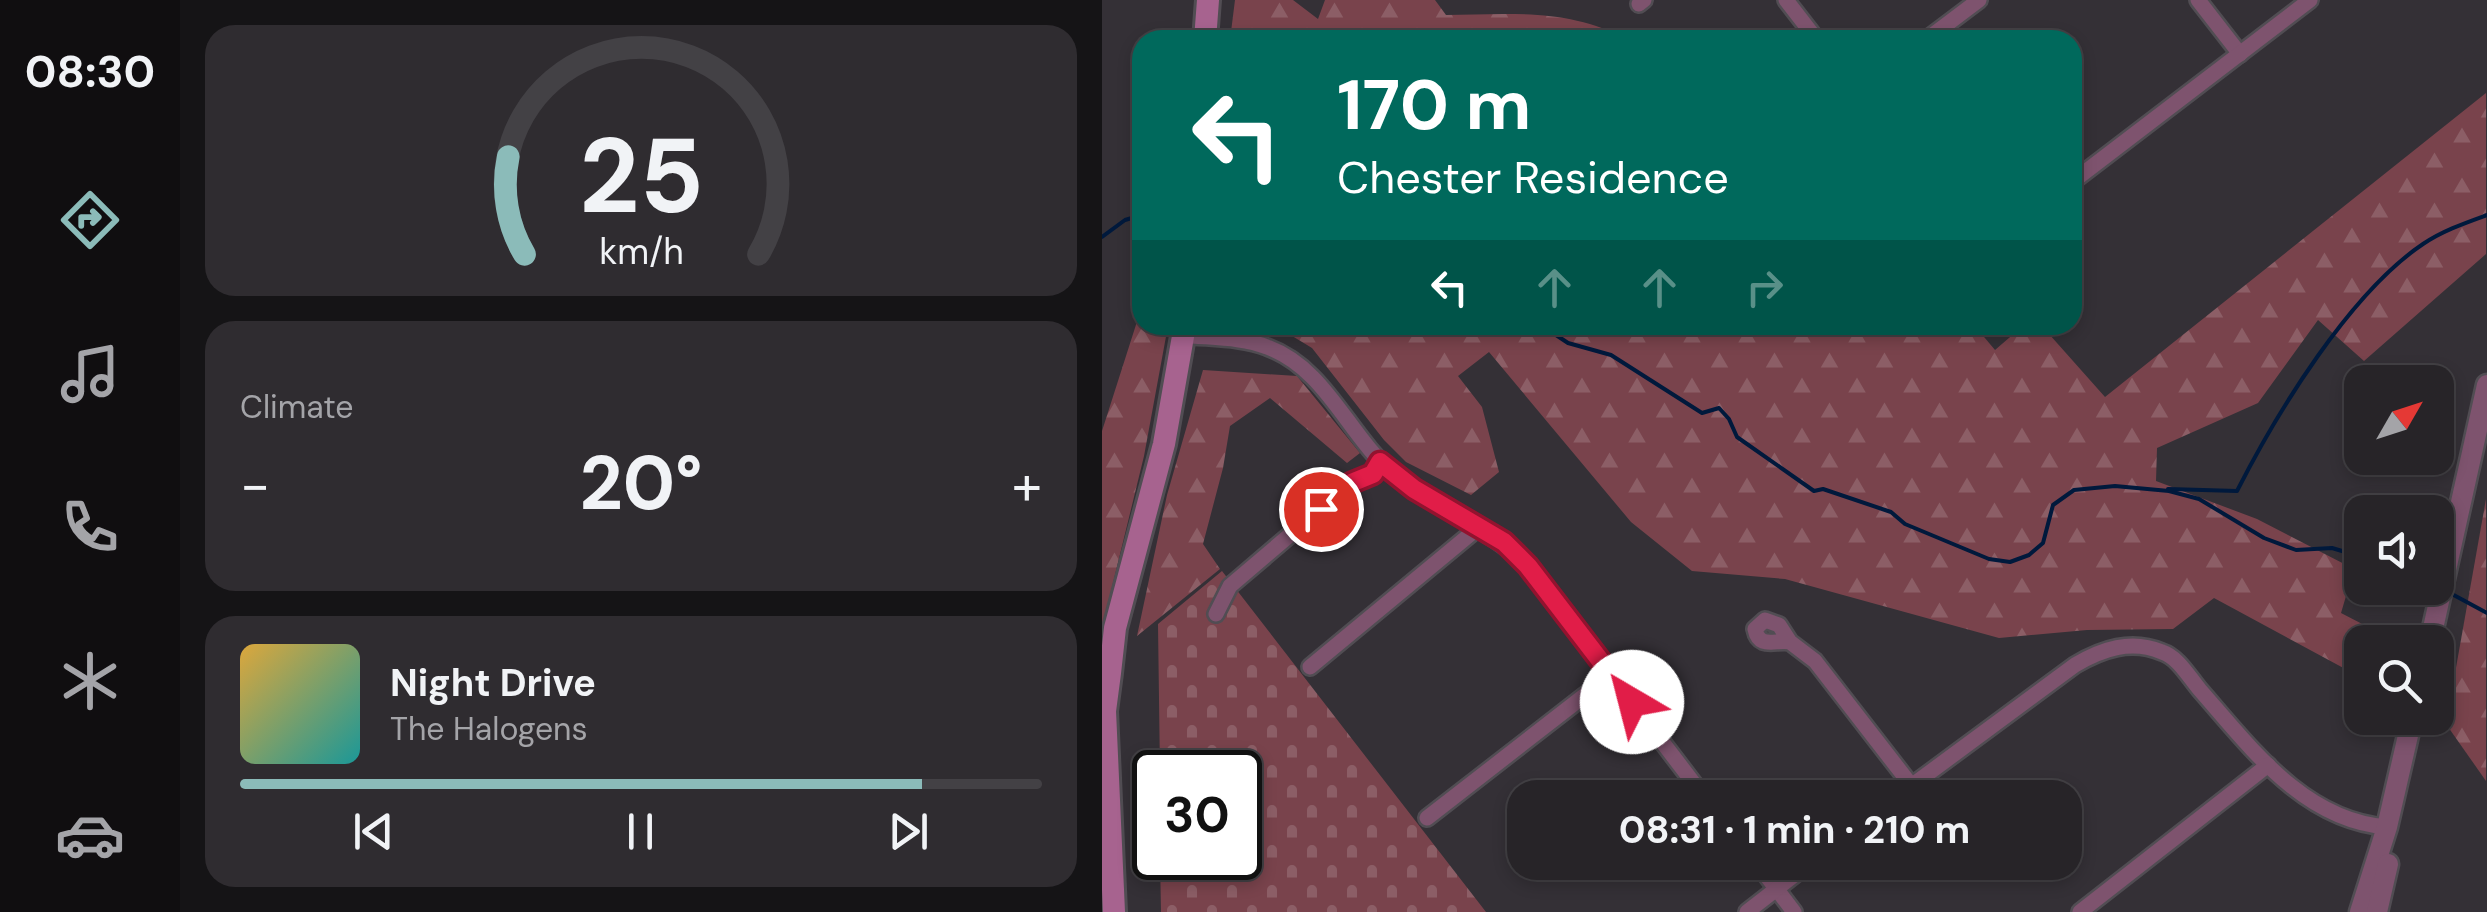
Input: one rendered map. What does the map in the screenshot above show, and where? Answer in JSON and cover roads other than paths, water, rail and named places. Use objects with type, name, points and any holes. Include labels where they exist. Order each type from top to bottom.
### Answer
[{"type":"main road","points":[[1206,30],[1208,0]]},
{"type":"main road","points":[[1114,912],[1106,710],[1115,628],[1164,444],[1183,335]]},
{"type":"street","points":[[1786,0],[1809,30]]},
{"type":"street","points":[[1939,30],[1979,0]]},
{"type":"street","points":[[2198,0],[2240,54]]},
{"type":"street","points":[[2082,174],[2310,0]]},
{"type":"street","points":[[1211,335],[1264,345],[1288,356],[1317,382],[1380,462],[1414,489],[1504,542],[1528,566],[1690,780]]},
{"type":"street","points":[[2434,625],[2479,451],[2486,385]]},
{"type":"street","points":[[1216,614],[1230,586],[1351,483],[1373,474],[1380,462]]},
{"type":"street","points":[[1310,667],[1478,527]]},
{"type":"street","points":[[1790,642],[1814,661],[1907,780]]},
{"type":"street","points":[[1918,780],[2074,665],[2096,652],[2126,646],[2166,653],[2268,765],[2332,813],[2370,826],[2386,827]]},
{"type":"street","points":[[1427,818],[1610,675]]},
{"type":"street","points":[[2360,912],[2408,735]]},
{"type":"street","points":[[2080,912],[2268,765]]},
{"type":"street","points":[[2377,912],[2390,854],[2386,827]]},
{"type":"street","points":[[1770,880],[1794,912]]},
{"type":"street","points":[[1747,912],[1789,880]]},
{"type":"waterway","points":[[2168,489],[2237,491],[2294,391],[2369,292],[2423,244],[2487,215]]},
{"type":"waterway","points":[[1102,237],[1132,218]]},
{"type":"waterway","points":[[1556,335],[1568,343],[1611,355],[1702,413],[1719,408],[1737,437],[1814,491],[1823,489],[1891,512],[1905,524],[1989,559],[2010,562],[2029,555],[2043,543],[2053,505],[2074,490],[2115,486],[2169,491],[2199,499],[2264,538],[2296,550],[2332,548],[2344,552]]},
{"type":"waterway","points":[[2454,595],[2487,613]]}]
